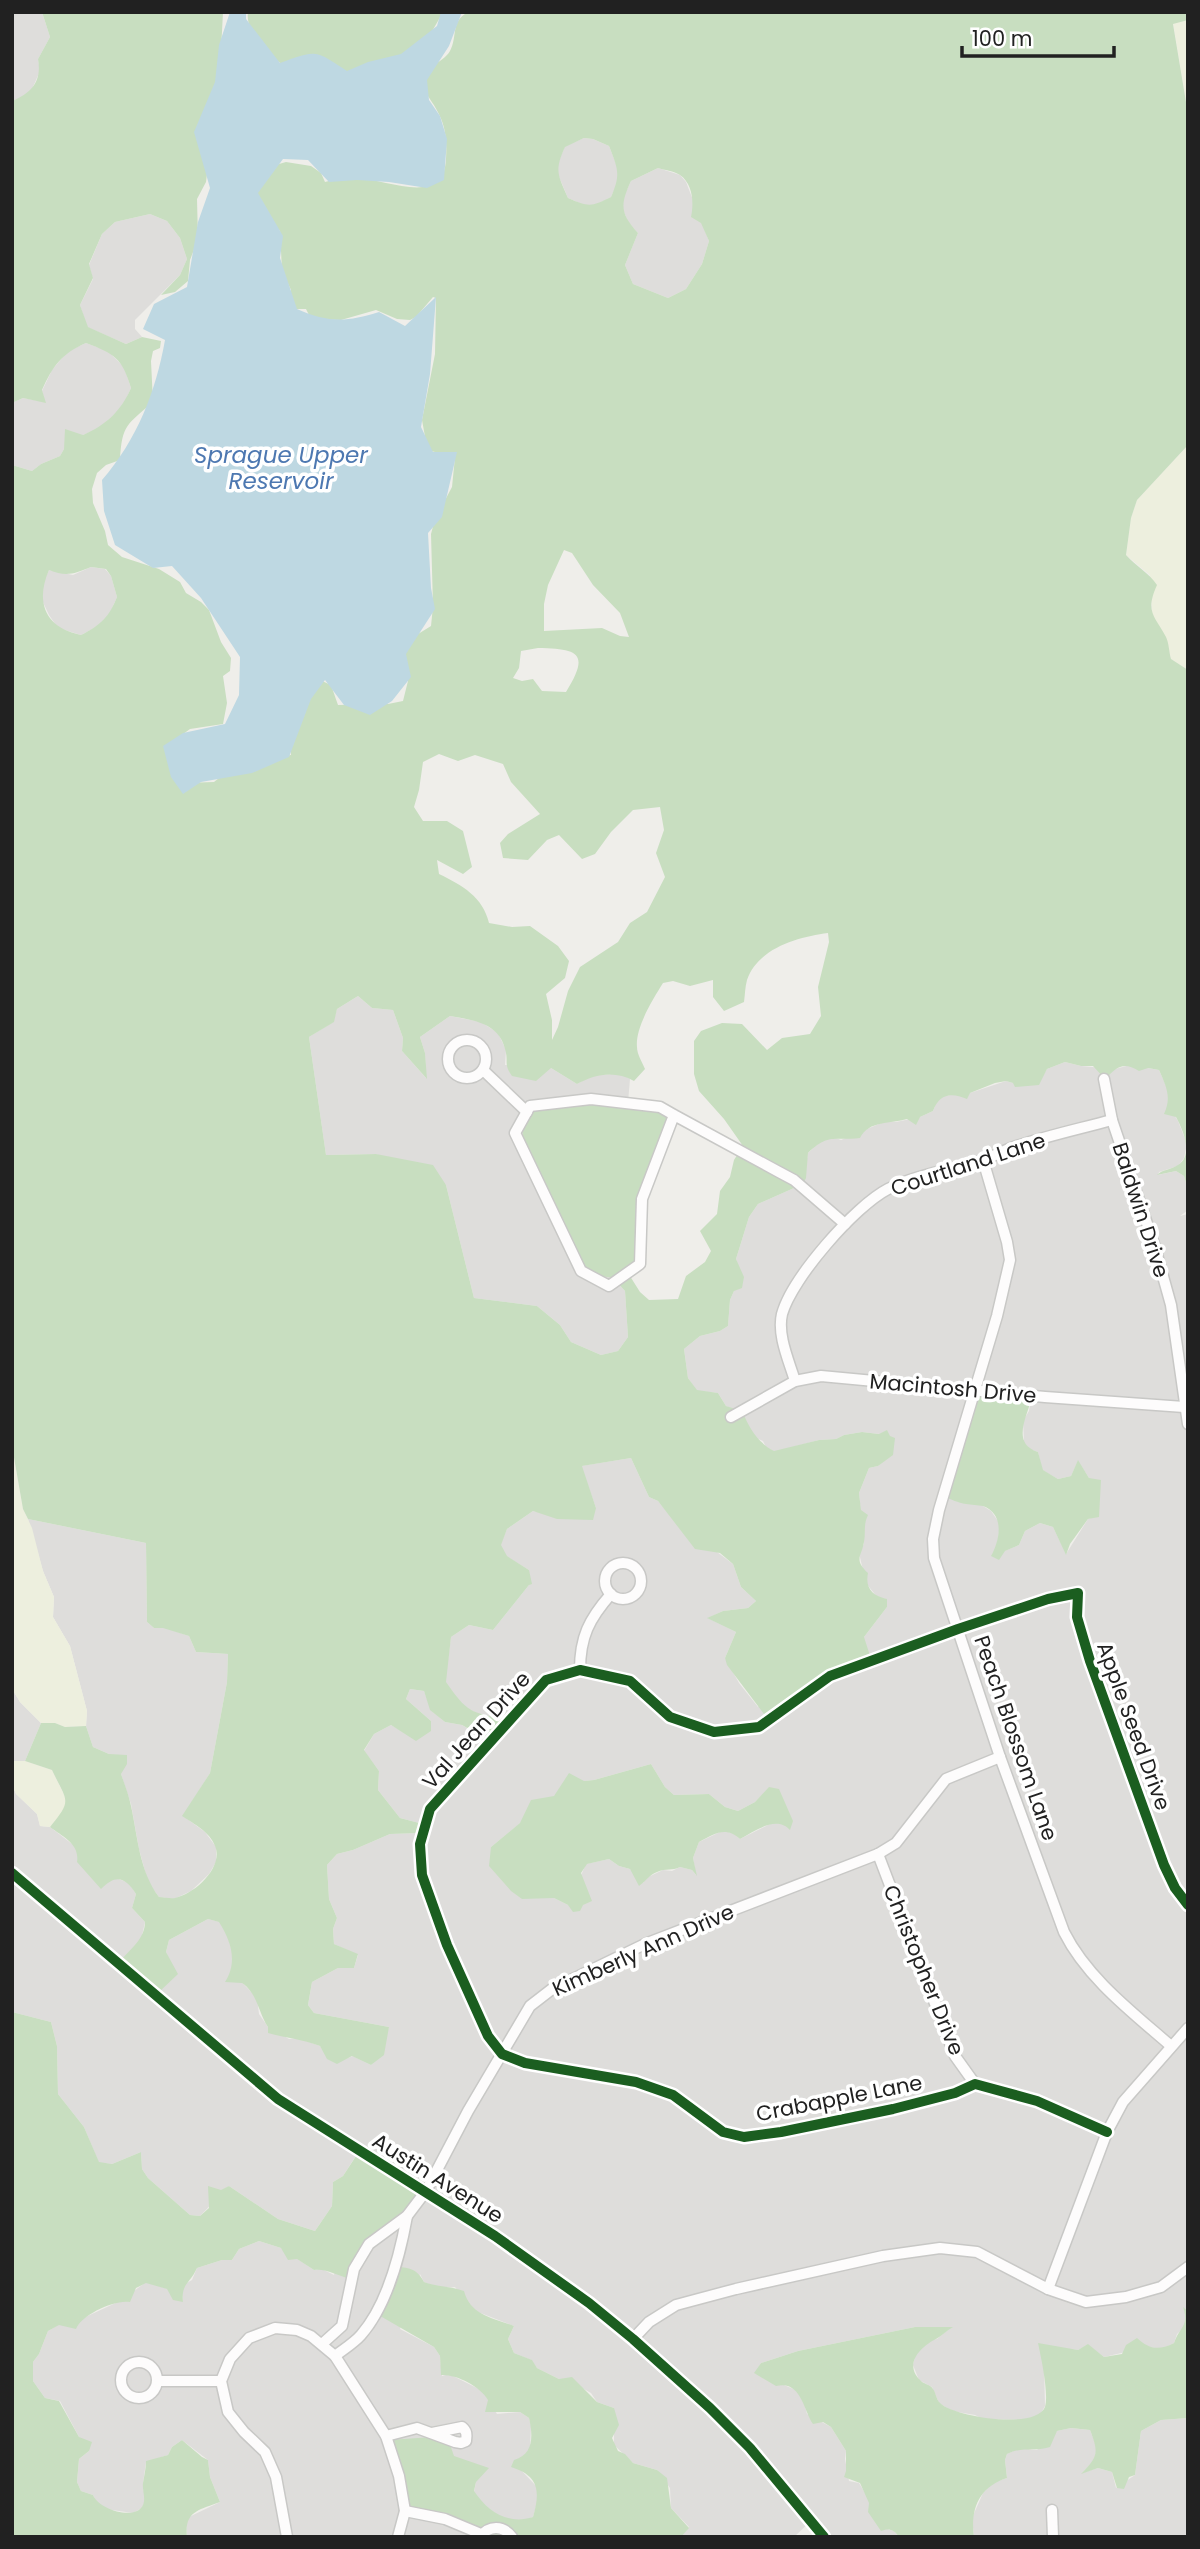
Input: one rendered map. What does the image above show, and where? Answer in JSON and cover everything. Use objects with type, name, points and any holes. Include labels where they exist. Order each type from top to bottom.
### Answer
[{"type":"street","points":[[459,1041],[477,1042],[485,1052],[483,1070],[472,1077],[454,1074],[448,1063],[450,1050],[459,1041]]},
{"type":"street","points":[[483,1070],[527,1112]]},
{"type":"street","name":"Baldwin Drive","points":[[1104,1079],[1112,1120],[1154,1244],[1171,1305],[1188,1424]]},
{"type":"street","points":[[674,1115],[642,1199],[640,1264],[609,1286],[581,1271],[515,1133],[530,1107],[591,1099],[660,1107],[794,1180],[845,1224]]},
{"type":"street","name":"Courtland Lane","points":[[795,1381],[783,1341],[782,1316],[792,1291],[810,1264],[845,1224],[887,1189],[983,1160],[1013,1147],[1112,1120]]},
{"type":"street","name":"Peach Blossom Lane","points":[[983,1160],[1010,1260],[997,1316],[952,1463],[933,1539],[934,1558],[1000,1757],[1064,1932],[1075,1955],[1132,2012],[1171,2046]]},
{"type":"street","name":"Macintosh Drive","points":[[731,1417],[795,1381],[821,1376],[1184,1407]]},
{"type":"street","name":"Val Jean Drive","points":[[502,2054],[482,2024],[447,1945],[422,1875],[420,1844],[430,1809],[546,1680],[580,1670],[630,1681],[670,1717],[714,1732],[759,1727],[830,1676],[958,1629],[1048,1599],[1078,1593]]},
{"type":"street","name":"Apple Seed Drive","points":[[1078,1593],[1077,1616],[1090,1661],[1164,1865],[1175,1888],[1188,1905]]},
{"type":"street","points":[[580,1670],[583,1638],[589,1623],[611,1594]]},
{"type":"street","name":"Kimberly Ann Drive","points":[[407,2216],[426,2191],[468,2111],[530,2006],[552,1989],[645,1944],[878,1854],[896,1843],[946,1780],[1000,1757]]},
{"type":"street","name":"Christopher Drive","points":[[878,1854],[955,2056],[975,2084]]},
{"type":"street","name":"Austin Avenue","points":[[12,1873],[278,2099],[426,2191],[544,2270],[633,2339],[700,2398],[750,2448],[824,2537]]},
{"type":"street","points":[[1048,2289],[1107,2132],[1124,2102],[1188,2028]]},
{"type":"street","name":"Crabapple Lane","points":[[502,2054],[524,2063],[636,2082],[673,2095],[723,2132],[744,2137],[893,2109],[955,2093],[975,2084]]},
{"type":"street","points":[[975,2084],[1037,2101],[1107,2132]]},
{"type":"street","points":[[322,2344],[342,2326],[354,2269],[369,2244],[407,2216]]},
{"type":"street","points":[[335,2356],[361,2335],[379,2307],[393,2272],[407,2216]]},
{"type":"street","points":[[633,2339],[649,2322],[676,2305],[736,2288],[883,2256],[940,2248],[977,2252],[1048,2289],[1086,2302],[1126,2297],[1161,2287],[1188,2267]]},
{"type":"street","points":[[287,2537],[276,2477],[265,2452],[228,2412],[221,2381],[230,2359],[249,2337],[275,2328],[297,2330],[322,2344],[335,2356],[386,2436],[400,2476],[405,2511],[398,2537]]},
{"type":"street","points":[[158,2381],[221,2381]]},
{"type":"street","points":[[386,2436],[418,2428],[432,2433]]},
{"type":"street","points":[[1052,2510],[1053,2537]]},
{"type":"street","points":[[405,2511],[445,2519],[480,2536],[497,2527],[509,2532],[512,2537]]},
{"type":"shaded area","points":[[12,12],[42,12],[50,37],[38,59],[40,71],[32,89],[23,97],[12,101]]},
{"type":"shaded area","points":[[584,138],[609,146],[619,171],[618,182],[611,197],[594,206],[568,198],[557,172],[565,146]]},
{"type":"shaded area","points":[[658,168],[680,175],[686,182],[709,241],[702,264],[686,289],[668,298],[633,284],[625,265],[638,233],[628,222],[622,207],[623,198],[631,181]]},
{"type":"shaded area","points":[[150,214],[167,221],[180,238],[187,259],[180,275],[135,320],[135,329],[142,337],[126,344],[87,327],[80,305],[93,279],[89,265],[102,234],[115,222]]},
{"type":"shaded area","points":[[86,343],[108,351],[124,367],[131,388],[123,406],[100,428],[83,435],[64,449],[60,456],[32,471],[12,465],[12,403],[23,398],[45,402],[42,391],[52,370],[68,351]]},
{"type":"shaded area","points":[[91,567],[105,569],[111,576],[117,597],[109,615],[100,625],[81,635],[58,628],[42,600],[42,585],[49,570],[73,575]]},
{"type":"shaded area","points":[[358,996],[372,1008],[393,1010],[403,1038],[402,1051],[426,1078],[425,1053],[420,1037],[450,1016],[481,1022],[498,1033],[506,1050],[505,1065],[551,1068],[577,1084],[591,1076],[621,1073],[630,1079],[613,1278],[625,1291],[628,1337],[618,1351],[601,1355],[571,1342],[560,1325],[537,1306],[474,1298],[446,1185],[376,1154],[326,1155],[309,1037],[333,1022],[337,1009]]},
{"type":"shaded area","points":[[1065,1062],[1115,1069],[1130,1065],[1159,1070],[1169,1092],[1168,1105],[1187,1144],[1184,1158],[1178,1166],[1159,1172],[1158,1175],[1176,1171],[1184,1176],[1188,1189],[1188,1210],[1180,1216],[1188,1214],[1188,2311],[1184,2308],[1185,2327],[1177,2334],[1174,2343],[1162,2349],[1147,2347],[1104,2357],[1088,2345],[1078,2350],[1068,2349],[1044,2368],[1045,2406],[1040,2415],[1025,2420],[983,2419],[952,2411],[939,2403],[932,2387],[919,2380],[913,2365],[916,2353],[928,2341],[937,2339],[951,2327],[915,2327],[798,2351],[761,2363],[755,2373],[796,2390],[804,2402],[807,2414],[831,2427],[846,2451],[849,2481],[859,2483],[887,2529],[894,2531],[899,2537],[824,2537],[811,2521],[794,2537],[681,2537],[689,2527],[671,2508],[670,2488],[657,2470],[633,2463],[614,2445],[614,2408],[597,2402],[591,2393],[566,2379],[559,2379],[537,2368],[531,2360],[514,2353],[508,2339],[514,2326],[473,2310],[455,2287],[439,2288],[424,2282],[420,2274],[400,2329],[434,2347],[440,2356],[442,2376],[449,2374],[483,2391],[497,2414],[520,2412],[529,2418],[530,2450],[521,2470],[537,2487],[539,2496],[533,2517],[519,2522],[499,2516],[482,2504],[474,2492],[476,2482],[442,2520],[474,2537],[187,2537],[186,2523],[189,2517],[220,2502],[210,2477],[208,2460],[182,2440],[172,2447],[168,2455],[146,2462],[143,2483],[145,2502],[142,2508],[133,2513],[105,2509],[97,2503],[93,2495],[81,2491],[77,2482],[79,2459],[89,2451],[60,2401],[45,2398],[33,2381],[33,2362],[48,2331],[122,2300],[146,2282],[168,2289],[183,2302],[182,2290],[185,2284],[192,2280],[197,2268],[222,2260],[232,2260],[239,2249],[259,2241],[281,2248],[314,2270],[322,2269],[334,2275],[359,2151],[343,2176],[333,2182],[332,2206],[315,2231],[278,2219],[229,2186],[200,2216],[190,2215],[148,2178],[142,2169],[141,2152],[112,2164],[99,2163],[84,2127],[58,2094],[57,2046],[51,2022],[12,2012],[12,1785],[16,1794],[37,1814],[40,1826],[50,1827],[76,1847],[101,1888],[116,1878],[129,1883],[136,1894],[132,1908],[145,1922],[142,1936],[172,1967],[166,1952],[169,1940],[208,1919],[220,1922],[228,1936],[233,1956],[232,1972],[257,1998],[259,2014],[268,2027],[289,2039],[298,2038],[320,2046],[325,2053],[340,2061],[353,2056],[371,2065],[379,2058],[389,2027],[314,2013],[308,2005],[312,1982],[338,1968],[354,1968],[358,1955],[334,1944],[333,1929],[337,1918],[329,1899],[327,1865],[337,1854],[390,1834],[419,1833],[423,1824],[400,1818],[378,1790],[379,1771],[364,1751],[374,1734],[391,1725],[400,1730],[431,1721],[406,1699],[410,1689],[424,1691],[431,1710],[445,1722],[462,1725],[487,1740],[506,1719],[477,1714],[462,1705],[445,1682],[451,1637],[469,1625],[493,1630],[529,1585],[529,1570],[506,1556],[500,1545],[507,1529],[533,1511],[542,1513],[596,1508],[581,1466],[631,1458],[649,1497],[658,1501],[673,1519],[733,1564],[741,1587],[756,1601],[748,1608],[723,1611],[708,1618],[736,1632],[725,1658],[739,1683],[758,1707],[864,1637],[887,1607],[886,1599],[877,1597],[866,1583],[859,1553],[864,1544],[859,1493],[869,1468],[878,1466],[886,1458],[880,1434],[862,1432],[844,1435],[774,1452],[766,1447],[763,1441],[754,1437],[735,1410],[726,1406],[718,1393],[697,1391],[688,1378],[684,1349],[700,1336],[728,1326],[730,1300],[738,1267],[736,1259],[749,1217],[758,1204],[803,1184],[808,1153],[821,1141],[833,1137],[841,1140],[886,1121],[896,1122],[920,1117],[933,1111],[937,1101],[943,1096],[970,1093],[1006,1081],[1013,1083],[1040,1080],[1047,1069]],"holes":[[[1032,1396],[1029,1411],[1023,1421],[1024,1442],[1029,1449],[1038,1452],[1042,1470],[1058,1479],[1071,1476],[1078,1461],[1089,1478],[1094,1517],[1088,1519],[1066,1554],[1053,1527],[1040,1523],[1025,1531],[1019,1545],[992,1556],[997,1546],[1000,1524],[991,1511],[983,1506]],[[651,1764],[665,1787],[674,1795],[709,1794],[725,1807],[738,1811],[755,1802],[769,1788],[785,1825],[774,1822],[740,1839],[733,1833],[722,1831],[699,1842],[693,1858],[696,1875],[692,1870],[680,1867],[672,1871],[663,1870],[646,1878],[643,1883],[630,1869],[609,1859],[586,1864],[568,1905],[554,1898],[530,1897],[491,1847],[554,1796],[584,1781]]]},
{"type":"shaded area","points":[[28,1519],[146,1543],[147,1622],[154,1628],[163,1627],[189,1636],[196,1652],[228,1654],[227,1682],[210,1773],[183,1816],[205,1832],[216,1847],[216,1862],[209,1874],[191,1891],[174,1899],[159,1897],[148,1882],[122,1770],[109,1754],[93,1747],[86,1726],[87,1711],[70,1646],[53,1617],[54,1597],[43,1571]]},
{"type":"shaded area","points":[[12,1689],[20,1702],[41,1723],[25,1761],[12,1761]]},
{"type":"shaded area","points":[[1188,2418],[1188,2537],[974,2537],[972,2518],[983,2493],[992,2483],[1007,2478],[1007,2454],[1019,2448],[1037,2450],[1057,2431],[1071,2428],[1090,2430],[1097,2448],[1094,2461],[1082,2473],[1098,2468],[1112,2472],[1116,2488],[1135,2475],[1141,2431],[1161,2420]]},
{"type":"green space","points":[[42,12],[223,12],[220,70],[206,182],[197,199],[198,239],[190,260],[188,281],[175,292],[161,295],[180,275],[187,259],[180,238],[167,221],[150,214],[115,222],[102,234],[89,264],[93,278],[80,305],[88,327],[126,344],[142,337],[161,341],[160,348],[153,351],[151,361],[153,402],[127,426],[122,439],[120,460],[106,465],[97,473],[92,489],[93,503],[108,545],[122,557],[159,569],[180,582],[186,593],[209,610],[221,642],[231,658],[230,671],[223,676],[227,703],[223,724],[190,729],[175,740],[184,783],[214,782],[224,774],[270,758],[291,755],[289,727],[301,717],[322,681],[331,685],[338,705],[403,701],[408,681],[403,668],[402,644],[431,626],[431,534],[435,519],[452,487],[455,457],[431,451],[426,442],[422,420],[435,354],[436,298],[433,297],[416,317],[410,320],[397,319],[376,310],[341,320],[311,319],[306,309],[289,309],[291,290],[282,271],[280,231],[258,209],[256,188],[272,166],[286,162],[311,166],[321,173],[325,182],[357,178],[412,187],[425,187],[435,183],[443,174],[446,136],[438,111],[420,85],[429,70],[450,51],[462,16],[468,12],[1188,12],[1188,20],[1173,24],[1188,114],[1188,445],[1137,500],[1131,518],[1126,555],[1157,585],[1153,594],[1152,613],[1167,639],[1171,659],[1188,670],[1188,1189],[1184,1176],[1176,1171],[1157,1175],[1183,1161],[1186,1149],[1184,1135],[1176,1117],[1164,1114],[1168,1097],[1159,1070],[1148,1068],[1139,1071],[1124,1066],[1105,1079],[1093,1066],[1065,1062],[1047,1069],[1039,1085],[1015,1087],[1013,1083],[1006,1081],[995,1083],[970,1093],[967,1099],[951,1095],[942,1098],[933,1111],[920,1117],[916,1125],[907,1119],[875,1125],[860,1138],[827,1140],[808,1153],[803,1184],[758,1204],[749,1217],[736,1259],[744,1277],[742,1288],[734,1291],[730,1300],[728,1326],[700,1336],[684,1349],[688,1378],[697,1390],[718,1393],[726,1406],[742,1411],[755,1434],[774,1451],[862,1432],[879,1434],[887,1430],[890,1436],[895,1438],[893,1455],[878,1466],[869,1468],[859,1493],[861,1510],[868,1515],[860,1561],[868,1573],[871,1590],[877,1596],[887,1599],[887,1607],[864,1637],[872,1662],[819,1684],[767,1718],[727,1665],[725,1658],[736,1632],[707,1618],[723,1611],[748,1608],[756,1601],[741,1587],[733,1564],[720,1553],[695,1549],[658,1501],[649,1497],[631,1458],[582,1466],[596,1508],[593,1520],[557,1519],[533,1511],[507,1529],[501,1545],[507,1556],[529,1570],[532,1584],[493,1630],[469,1625],[451,1637],[446,1682],[470,1710],[507,1719],[488,1740],[462,1725],[445,1722],[430,1710],[424,1691],[410,1689],[406,1699],[431,1721],[431,1731],[416,1741],[391,1725],[374,1734],[364,1750],[379,1771],[378,1790],[400,1818],[423,1824],[420,1833],[390,1834],[337,1854],[327,1865],[329,1899],[337,1918],[333,1929],[334,1944],[358,1954],[354,1968],[338,1968],[312,1982],[308,2005],[314,2013],[389,2027],[384,2055],[371,2065],[352,2056],[337,2064],[327,2059],[320,2046],[268,2033],[255,1998],[247,1987],[242,1983],[225,1982],[232,1959],[227,1937],[219,1922],[208,1919],[169,1940],[166,1952],[178,1974],[157,1994],[120,1961],[143,1933],[145,1922],[132,1908],[136,1894],[128,1884],[120,1880],[111,1881],[101,1889],[77,1862],[73,1846],[50,1827],[65,1805],[64,1795],[52,1770],[25,1761],[41,1723],[55,1723],[65,1727],[86,1726],[93,1747],[109,1754],[127,1755],[127,1764],[121,1774],[130,1802],[143,1865],[159,1897],[173,1898],[183,1895],[199,1885],[212,1871],[217,1854],[213,1841],[182,1816],[210,1773],[227,1682],[228,1654],[196,1652],[189,1636],[154,1628],[147,1622],[146,1543],[28,1519],[23,1509],[12,1446],[12,465],[32,471],[60,456],[64,449],[65,429],[83,435],[99,427],[117,410],[131,388],[116,358],[86,343],[64,356],[54,367],[42,390],[46,403],[23,398],[12,403],[12,101],[30,90],[37,80],[38,59],[50,37]],"holes":[[[584,138],[609,146],[617,172],[611,197],[590,205],[568,198],[558,168],[565,147]],[[658,168],[680,175],[688,183],[692,200],[691,217],[701,223],[709,241],[702,264],[686,289],[668,298],[633,284],[625,265],[638,233],[625,214],[627,189],[631,181]],[[564,550],[572,553],[593,585],[620,613],[629,637],[602,628],[544,631],[544,604],[548,585]],[[91,567],[106,569],[117,597],[104,620],[81,635],[69,632],[51,620],[43,603],[49,570],[65,574]],[[538,648],[571,652],[578,661],[578,669],[566,692],[542,691],[533,679],[522,681],[513,678],[519,668],[521,651]],[[439,754],[458,761],[475,755],[503,764],[511,782],[540,814],[508,834],[500,843],[503,858],[528,860],[547,840],[559,835],[582,859],[595,854],[611,832],[633,810],[660,807],[664,830],[656,853],[665,877],[647,912],[630,923],[618,942],[580,967],[568,991],[552,1040],[552,1020],[546,994],[565,978],[569,961],[558,946],[530,926],[512,927],[489,923],[477,899],[463,887],[439,874],[437,860],[463,874],[472,867],[463,831],[447,821],[423,821],[414,807],[423,762]],[[828,933],[829,942],[818,987],[821,1016],[810,1034],[782,1038],[767,1050],[742,1024],[722,1023],[701,1031],[694,1041],[694,1074],[699,1091],[743,1146],[734,1160],[730,1177],[720,1191],[717,1214],[700,1231],[711,1251],[705,1262],[686,1276],[678,1299],[649,1300],[640,1292],[628,1273],[643,1256],[642,1200],[675,1120],[644,1107],[580,1099],[544,1103],[526,1115],[521,1143],[577,1257],[589,1274],[613,1278],[625,1291],[628,1337],[618,1351],[601,1355],[571,1342],[560,1325],[537,1306],[474,1298],[446,1185],[433,1165],[376,1154],[326,1155],[309,1037],[334,1022],[337,1009],[358,996],[372,1008],[393,1010],[403,1038],[402,1051],[427,1079],[425,1053],[420,1037],[450,1016],[484,1024],[497,1033],[502,1040],[512,1076],[536,1081],[551,1068],[577,1084],[612,1074],[634,1081],[645,1069],[637,1050],[639,1031],[663,983],[673,981],[690,986],[713,980],[713,997],[724,1011],[744,1002],[747,980],[760,960],[780,946]]]},
{"type":"green space","points":[[248,12],[443,12],[430,35],[404,55],[357,72],[287,67],[273,58],[254,36]]},
{"type":"green space","points":[[1188,20],[1188,114],[1173,23]]},
{"type":"green space","points":[[1188,445],[1188,670],[1171,659],[1166,638],[1156,624],[1152,613],[1150,575],[1126,555],[1131,518],[1137,500]]},
{"type":"green space","points":[[974,1389],[1032,1396],[1023,1436],[1030,1448],[1038,1452],[1043,1470],[1058,1479],[1071,1476],[1078,1460],[1089,1478],[1101,1480],[1099,1517],[1088,1519],[1070,1544],[1066,1555],[1053,1527],[1040,1523],[1025,1531],[1019,1545],[1005,1551],[999,1560],[991,1556],[997,1543],[999,1528],[995,1515],[983,1506],[944,1497]]},
{"type":"green space","points":[[12,1446],[23,1509],[32,1528],[43,1571],[54,1597],[53,1617],[70,1646],[87,1711],[86,1726],[65,1727],[55,1723],[41,1723],[20,1702],[12,1689]]},
{"type":"green space","points":[[12,1761],[25,1761],[52,1770],[67,1801],[67,1807],[50,1827],[40,1826],[37,1814],[16,1794],[12,1785]]},
{"type":"green space","points":[[651,1764],[665,1787],[674,1795],[709,1794],[725,1807],[738,1811],[755,1802],[769,1787],[779,1789],[793,1821],[790,1830],[772,1824],[740,1839],[725,1832],[715,1834],[699,1842],[693,1858],[697,1876],[692,1870],[680,1867],[654,1873],[639,1886],[630,1869],[609,1859],[587,1864],[581,1873],[592,1901],[583,1905],[580,1911],[573,1912],[568,1905],[554,1898],[522,1899],[511,1891],[489,1866],[491,1847],[520,1823],[531,1800],[554,1796],[569,1773],[584,1781],[594,1780]]},
{"type":"green space","points":[[12,2012],[51,2022],[57,2046],[58,2094],[84,2127],[99,2162],[112,2164],[141,2152],[142,2169],[148,2178],[190,2215],[200,2216],[209,2208],[208,2186],[221,2190],[229,2186],[278,2219],[315,2231],[332,2206],[333,2182],[343,2176],[358,2153],[425,2189],[413,2205],[373,2240],[351,2279],[327,2271],[314,2270],[297,2259],[288,2260],[281,2248],[259,2241],[239,2249],[232,2260],[222,2260],[197,2268],[185,2287],[183,2302],[173,2300],[167,2289],[146,2283],[136,2288],[130,2302],[116,2303],[99,2309],[84,2318],[76,2329],[59,2325],[48,2331],[33,2362],[33,2381],[45,2398],[59,2401],[79,2437],[92,2442],[89,2451],[79,2459],[77,2482],[81,2491],[93,2495],[102,2505],[118,2512],[139,2510],[144,2502],[146,2461],[168,2455],[172,2447],[182,2440],[208,2460],[210,2477],[220,2502],[194,2513],[188,2522],[187,2537],[12,2537]]},
{"type":"green space","points":[[394,2266],[415,2271],[424,2282],[464,2291],[477,2311],[514,2326],[508,2339],[514,2353],[532,2360],[537,2368],[559,2379],[572,2377],[597,2402],[614,2408],[619,2425],[612,2438],[618,2451],[633,2463],[657,2470],[667,2478],[671,2508],[689,2528],[681,2537],[474,2537],[442,2520],[406,2514],[389,2440],[447,2436],[454,2456],[489,2468],[476,2482],[474,2491],[492,2511],[507,2518],[533,2517],[537,2493],[533,2480],[528,2475],[511,2467],[514,2460],[529,2449],[529,2418],[520,2412],[485,2412],[488,2400],[479,2390],[460,2379],[441,2375],[440,2356],[434,2347],[375,2313]]},
{"type":"green space","points":[[1183,2307],[1188,2311],[1188,2418],[1161,2420],[1141,2431],[1135,2475],[1129,2477],[1124,2489],[1117,2488],[1112,2472],[1098,2468],[1081,2474],[1094,2459],[1096,2450],[1090,2430],[1071,2428],[1057,2431],[1050,2447],[1018,2450],[1007,2454],[1007,2478],[989,2487],[975,2508],[974,2537],[899,2537],[891,2530],[881,2531],[868,2512],[869,2503],[860,2483],[844,2477],[846,2451],[831,2427],[823,2422],[813,2424],[800,2397],[791,2387],[776,2386],[754,2373],[761,2363],[798,2351],[915,2327],[953,2327],[920,2351],[914,2361],[915,2374],[932,2387],[940,2403],[948,2408],[994,2419],[1027,2418],[1038,2414],[1045,2407],[1046,2401],[1038,2343],[1078,2350],[1088,2344],[1104,2357],[1122,2354],[1126,2345],[1137,2338],[1150,2347],[1163,2347],[1174,2343],[1183,2326]]},
{"type":"water","name":"Sprague Upper Reservoir","points":[[230,12],[246,12],[246,19],[280,63],[315,54],[347,71],[368,62],[401,54],[437,26],[441,12],[462,12],[449,46],[427,80],[429,100],[440,116],[447,139],[444,180],[427,188],[357,180],[329,182],[308,160],[283,159],[258,193],[283,236],[280,258],[297,309],[318,317],[338,320],[379,312],[405,326],[436,297],[430,374],[421,427],[433,452],[457,452],[442,517],[428,533],[435,609],[406,654],[411,677],[392,701],[370,715],[344,705],[325,680],[311,699],[289,757],[252,773],[201,782],[183,794],[171,777],[163,746],[183,733],[225,724],[239,695],[240,657],[201,598],[172,566],[153,568],[115,545],[104,511],[102,480],[135,432],[156,378],[165,340],[143,329],[154,304],[187,287],[198,222],[210,188],[194,132],[215,82],[219,45]]},
{"type":"cycle path","points":[[1107,2132],[1037,2101],[975,2084],[955,2093],[893,2109],[744,2137],[723,2132],[673,2095],[636,2082],[525,2063],[502,2054],[488,2036],[447,1945],[422,1875],[420,1844],[430,1809],[546,1680],[580,1670],[630,1681],[670,1717],[714,1732],[759,1727],[830,1676],[958,1629],[1048,1599],[1078,1593],[1077,1617],[1090,1661],[1164,1865],[1175,1888],[1188,1905]]},
{"type":"cycle path","points":[[12,1873],[278,2099],[495,2236],[589,2303],[710,2408],[750,2448],[824,2537]]}]
